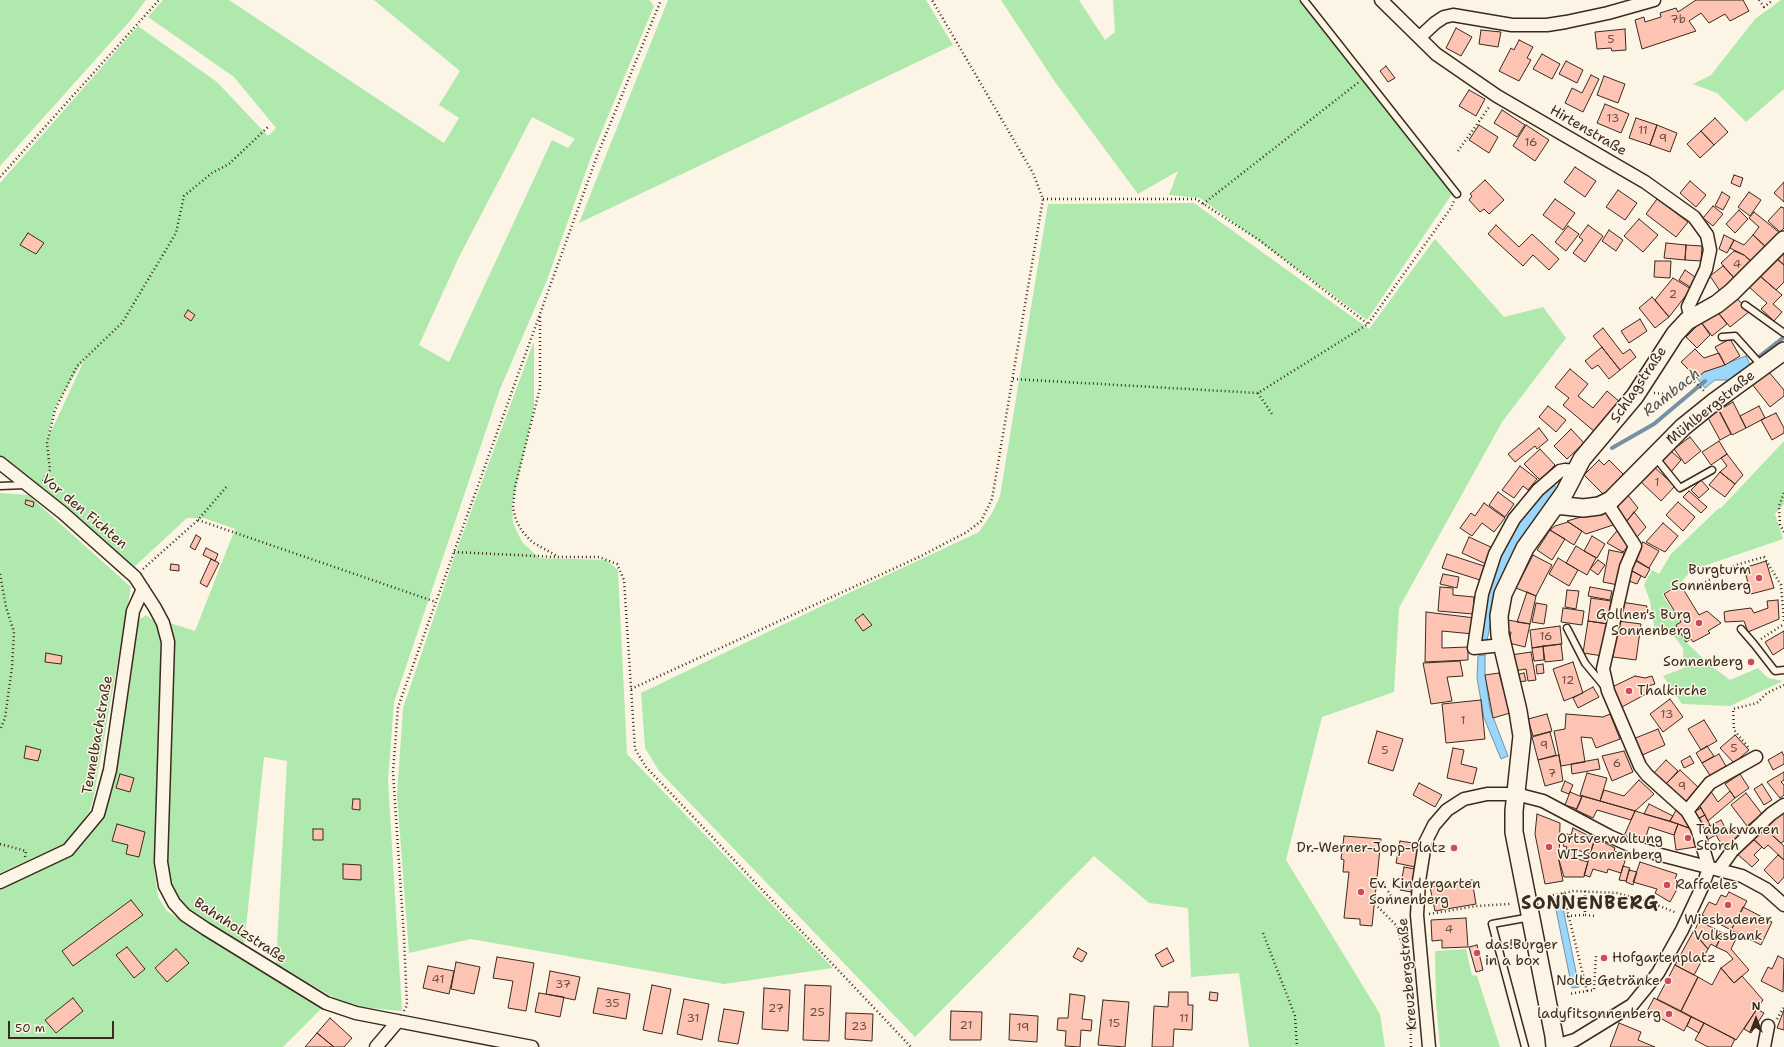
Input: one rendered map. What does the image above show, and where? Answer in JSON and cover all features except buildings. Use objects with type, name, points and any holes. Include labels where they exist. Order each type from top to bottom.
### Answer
[{"type":"main road","name":"Schlagstraße","points":[[1553,1047],[1554,1036],[1514,832],[1513,818],[1521,748],[1521,725],[1502,645],[1499,616],[1500,605],[1507,584],[1525,548],[1565,492],[1586,454],[1613,424],[1641,387],[1669,341],[1679,329],[1691,319],[1728,296],[1784,240]]},
{"type":"main road","name":"Mühlbergstraße","points":[[1607,503],[1619,493],[1654,456],[1693,419],[1784,351]]},
{"type":"main road","points":[[1556,505],[1583,508],[1599,506],[1607,503]]},
{"type":"street","name":"Hirtenstraße","points":[[1381,0],[1436,54],[1497,96],[1645,182],[1684,208],[1700,224],[1707,235],[1710,250],[1706,269],[1688,307],[1688,313],[1691,319]]},
{"type":"street","points":[[1420,37],[1435,23],[1454,15],[1512,25],[1547,25],[1608,13],[1654,0]]},
{"type":"street","name":"Vor den Fichten","points":[[0,463],[63,513],[135,576],[143,589]]},
{"type":"street","points":[[1502,645],[1474,648],[1482,594],[1495,554],[1514,519],[1538,490],[1560,471],[1576,471]]},
{"type":"street","points":[[1607,503],[1636,546],[1626,567],[1603,669],[1608,691],[1640,766],[1656,784],[1687,811],[1697,828],[1714,868]]},
{"type":"street","name":"Tennelbachstraße","points":[[0,882],[21,874],[68,850],[98,814],[110,770],[133,611],[143,589]]},
{"type":"street","name":"Bahnholzstraße","points":[[143,589],[161,618],[168,642],[162,862],[165,886],[174,903],[185,915],[326,1003],[356,1013],[532,1047]]},
{"type":"street","points":[[1687,811],[1710,783],[1756,757]]},
{"type":"street","name":"Kreuzbergstraße","points":[[1429,1047],[1417,915],[1419,881],[1425,843],[1431,829],[1440,817],[1455,804],[1474,796],[1487,794],[1516,794],[1544,801],[1634,847],[1742,876],[1766,889],[1784,905]]},
{"type":"street","points":[[1553,1047],[1575,1040],[1632,1005],[1658,973],[1688,918],[1703,885],[1714,868],[1771,814],[1784,805]]},
{"type":"street","points":[[376,1047],[398,1021]]},
{"type":"street","points":[[1764,1047],[1772,1023]]},
{"type":"lane","points":[[1304,0],[1457,194]]},
{"type":"lane","points":[[1745,305],[1783,332]]},
{"type":"lane","points":[[1722,337],[1735,336],[1762,367]]},
{"type":"lane","points":[[1654,456],[1680,488],[1712,470]]},
{"type":"lane","points":[[0,486],[32,488]]},
{"type":"lane","points":[[1567,628],[1585,663],[1608,691]]},
{"type":"lane","points":[[1741,629],[1775,671],[1784,670]]},
{"type":"lane","points":[[1526,1047],[1492,924],[1531,917]]},
{"type":"path","points":[[0,177],[159,0]]},
{"type":"path","points":[[398,1021],[407,1005],[392,772],[398,707],[597,156],[661,0]]},
{"type":"path","points":[[631,689],[919,557],[967,532],[981,521],[992,499],[1043,199],[1033,173],[932,0]]},
{"type":"path","points":[[1759,0],[1764,7],[1773,0]]},
{"type":"path","points":[[1203,204],[1365,77]]},
{"type":"path","points":[[1458,151],[1497,96]]},
{"type":"path","points":[[32,488],[50,470],[46,443],[55,410],[77,366],[122,323],[176,233],[184,196],[212,173],[228,164],[269,126]]},
{"type":"path","points":[[1012,379],[1258,393],[1368,324],[1451,208],[1457,194]]},
{"type":"path","points":[[1043,199],[1196,199],[1259,240],[1368,324]]},
{"type":"path","points":[[540,315],[540,388],[514,487],[514,508],[519,526],[532,542],[557,557]]},
{"type":"path","points":[[1641,387],[1648,392],[1675,395],[1692,379],[1703,391]]},
{"type":"path","points":[[1258,393],[1272,414]]},
{"type":"path","points":[[135,576],[198,520],[228,485]]},
{"type":"path","points":[[1784,493],[1779,506],[1780,525],[1784,532]]},
{"type":"path","points":[[198,520],[436,602]]},
{"type":"path","points":[[454,552],[557,557],[599,557],[617,564],[624,580],[635,749],[646,767],[911,1047]]},
{"type":"path","points":[[1695,588],[1736,564],[1764,557],[1781,585],[1784,622],[1754,644]]},
{"type":"path","points":[[0,574],[6,607],[14,632],[12,667],[5,718],[0,730]]},
{"type":"path","points":[[1756,757],[1734,730],[1733,709],[1757,703],[1767,693],[1784,685]]},
{"type":"path","points":[[0,844],[26,851],[21,874]]},
{"type":"path","points":[[1377,881],[1383,883],[1394,900],[1406,901],[1405,912],[1417,915]]},
{"type":"path","points":[[1585,891],[1586,915]]},
{"type":"path","points":[[1549,896],[1585,891],[1633,896],[1688,918]]},
{"type":"path","points":[[1563,893],[1567,916],[1586,991]]},
{"type":"path","points":[[1375,904],[1397,926],[1410,974]]},
{"type":"path","points":[[1445,913],[1476,906],[1510,904]]},
{"type":"path","points":[[1567,916],[1596,916]]},
{"type":"path","points":[[1263,933],[1295,1016],[1297,1047]]},
{"type":"path","points":[[1569,994],[1594,990],[1596,954]]},
{"type":"path","points":[[1410,995],[1411,1047]]},
{"type":"path","points":[[1772,1023],[1784,1007]]},
{"type":"green space","points":[[0,0],[146,0],[130,21],[0,166]]},
{"type":"green space","points":[[163,0],[229,0],[444,143],[459,118],[439,105],[460,71],[374,0],[649,0],[654,6],[591,157],[547,280],[500,389],[394,702],[388,781],[402,1011],[348,1006],[276,964],[287,761],[264,757],[244,946],[176,902],[164,863],[170,713],[170,623],[195,631],[235,529],[204,518],[187,518],[133,568],[0,458],[0,183],[138,26],[217,82],[268,136],[276,128],[234,77],[148,17]],"holes":[[[532,117],[575,139],[568,148],[552,140],[449,362],[419,345],[459,257]],[[86,356],[56,421],[47,438],[55,407]]]},
{"type":"green space","points":[[668,0],[926,0],[953,45],[579,223]]},
{"type":"green space","points":[[1001,0],[1079,0],[1105,40],[1115,32],[1113,0],[1299,0],[1452,194],[1367,320],[1200,198],[1169,195],[1178,171],[1138,194],[1055,82]]},
{"type":"green space","points":[[1781,0],[1784,0],[1784,89],[1746,122],[1717,93],[1693,84],[1711,75],[1755,19]]},
{"type":"green space","points":[[1194,203],[1369,329],[1435,239],[1504,317],[1543,307],[1566,338],[1502,422],[1399,608],[1394,692],[1322,717],[1286,860],[1380,1014],[1385,1047],[1249,1047],[1239,973],[1191,977],[1188,908],[1149,903],[1094,856],[915,1037],[659,771],[645,748],[641,693],[979,532],[992,513],[1000,496],[1048,204]]},
{"type":"green space","points":[[534,341],[534,409],[512,504],[513,523],[522,542],[539,558],[606,560],[618,570],[627,754],[833,968],[724,984],[471,939],[409,953],[397,795],[403,708],[455,555]]},
{"type":"green space","points":[[1784,441],[1784,504],[1775,514],[1783,539],[1692,570],[1681,582],[1662,594],[1680,622],[1676,625],[1686,642],[1710,665],[1730,680],[1758,668],[1768,678],[1783,681],[1730,706],[1682,704],[1663,676],[1684,668],[1683,648],[1670,631],[1654,626],[1650,601],[1644,585],[1652,570],[1659,574],[1671,554],[1719,508],[1721,508]]},
{"type":"green space","points":[[0,493],[28,495],[131,587],[93,800],[89,812],[66,843],[0,873]]},
{"type":"green space","points":[[146,615],[159,625],[164,648],[154,868],[158,897],[167,911],[243,960],[322,1008],[283,1047],[0,1047],[0,884],[72,851],[101,816],[136,622]]},
{"type":"green space","points":[[1466,949],[1472,975],[1477,976],[1500,1047],[1440,1047],[1436,1003],[1435,951]]},
{"type":"water","points":[[1746,356],[1751,367],[1733,380],[1715,380],[1705,388],[1697,378],[1704,372]]},
{"type":"water","points":[[1552,483],[1558,489],[1521,539],[1497,588],[1487,641],[1477,641],[1494,568],[1517,523]]},
{"type":"water","points":[[1485,655],[1485,675],[1490,709],[1508,756],[1501,759],[1484,718],[1477,678],[1478,656]]},
{"type":"water","points":[[1561,898],[1579,987],[1572,988],[1554,900]]},
{"type":"waterway","name":"Rambach","points":[[1760,356],[1784,337]]},
{"type":"waterway","name":"Rambach","points":[[1612,448],[1654,424],[1705,381]]},
{"type":"place","name":"Burgturm Sonnenberg","points":[[1759,578]]},
{"type":"place","name":"Gollner's Burg Sonnenberg","points":[[1699,623]]},
{"type":"place","name":"Sonnenberg","points":[[1751,662]]},
{"type":"place","name":"Thalkirche","points":[[1629,691]]},
{"type":"place","name":"Tabakwaren Storch","points":[[1688,838]]},
{"type":"place","name":"Ortsverwaltung WI-Sonnenberg","points":[[1549,847]]},
{"type":"place","name":"Dr.-Werner-Jopp-Platz","points":[[1454,848]]},
{"type":"place","name":"Raffaeles","points":[[1667,885]]},
{"type":"place","name":"Ev. Kindergarten Sonnenberg","points":[[1361,892]]},
{"type":"place","name":"Wiesbadener Volksbank","points":[[1728,905]]},
{"type":"place","name":"das!Burger in a box","points":[[1477,953]]},
{"type":"place","name":"Hofgartenplatz","points":[[1604,958]]},
{"type":"place","name":"Nolte Getränke","points":[[1668,981]]},
{"type":"place","name":"ladyfitsonnenberg","points":[[1669,1014]]},
{"type":"district","name":"SONNENBERG","points":[[1590,904]]}]
